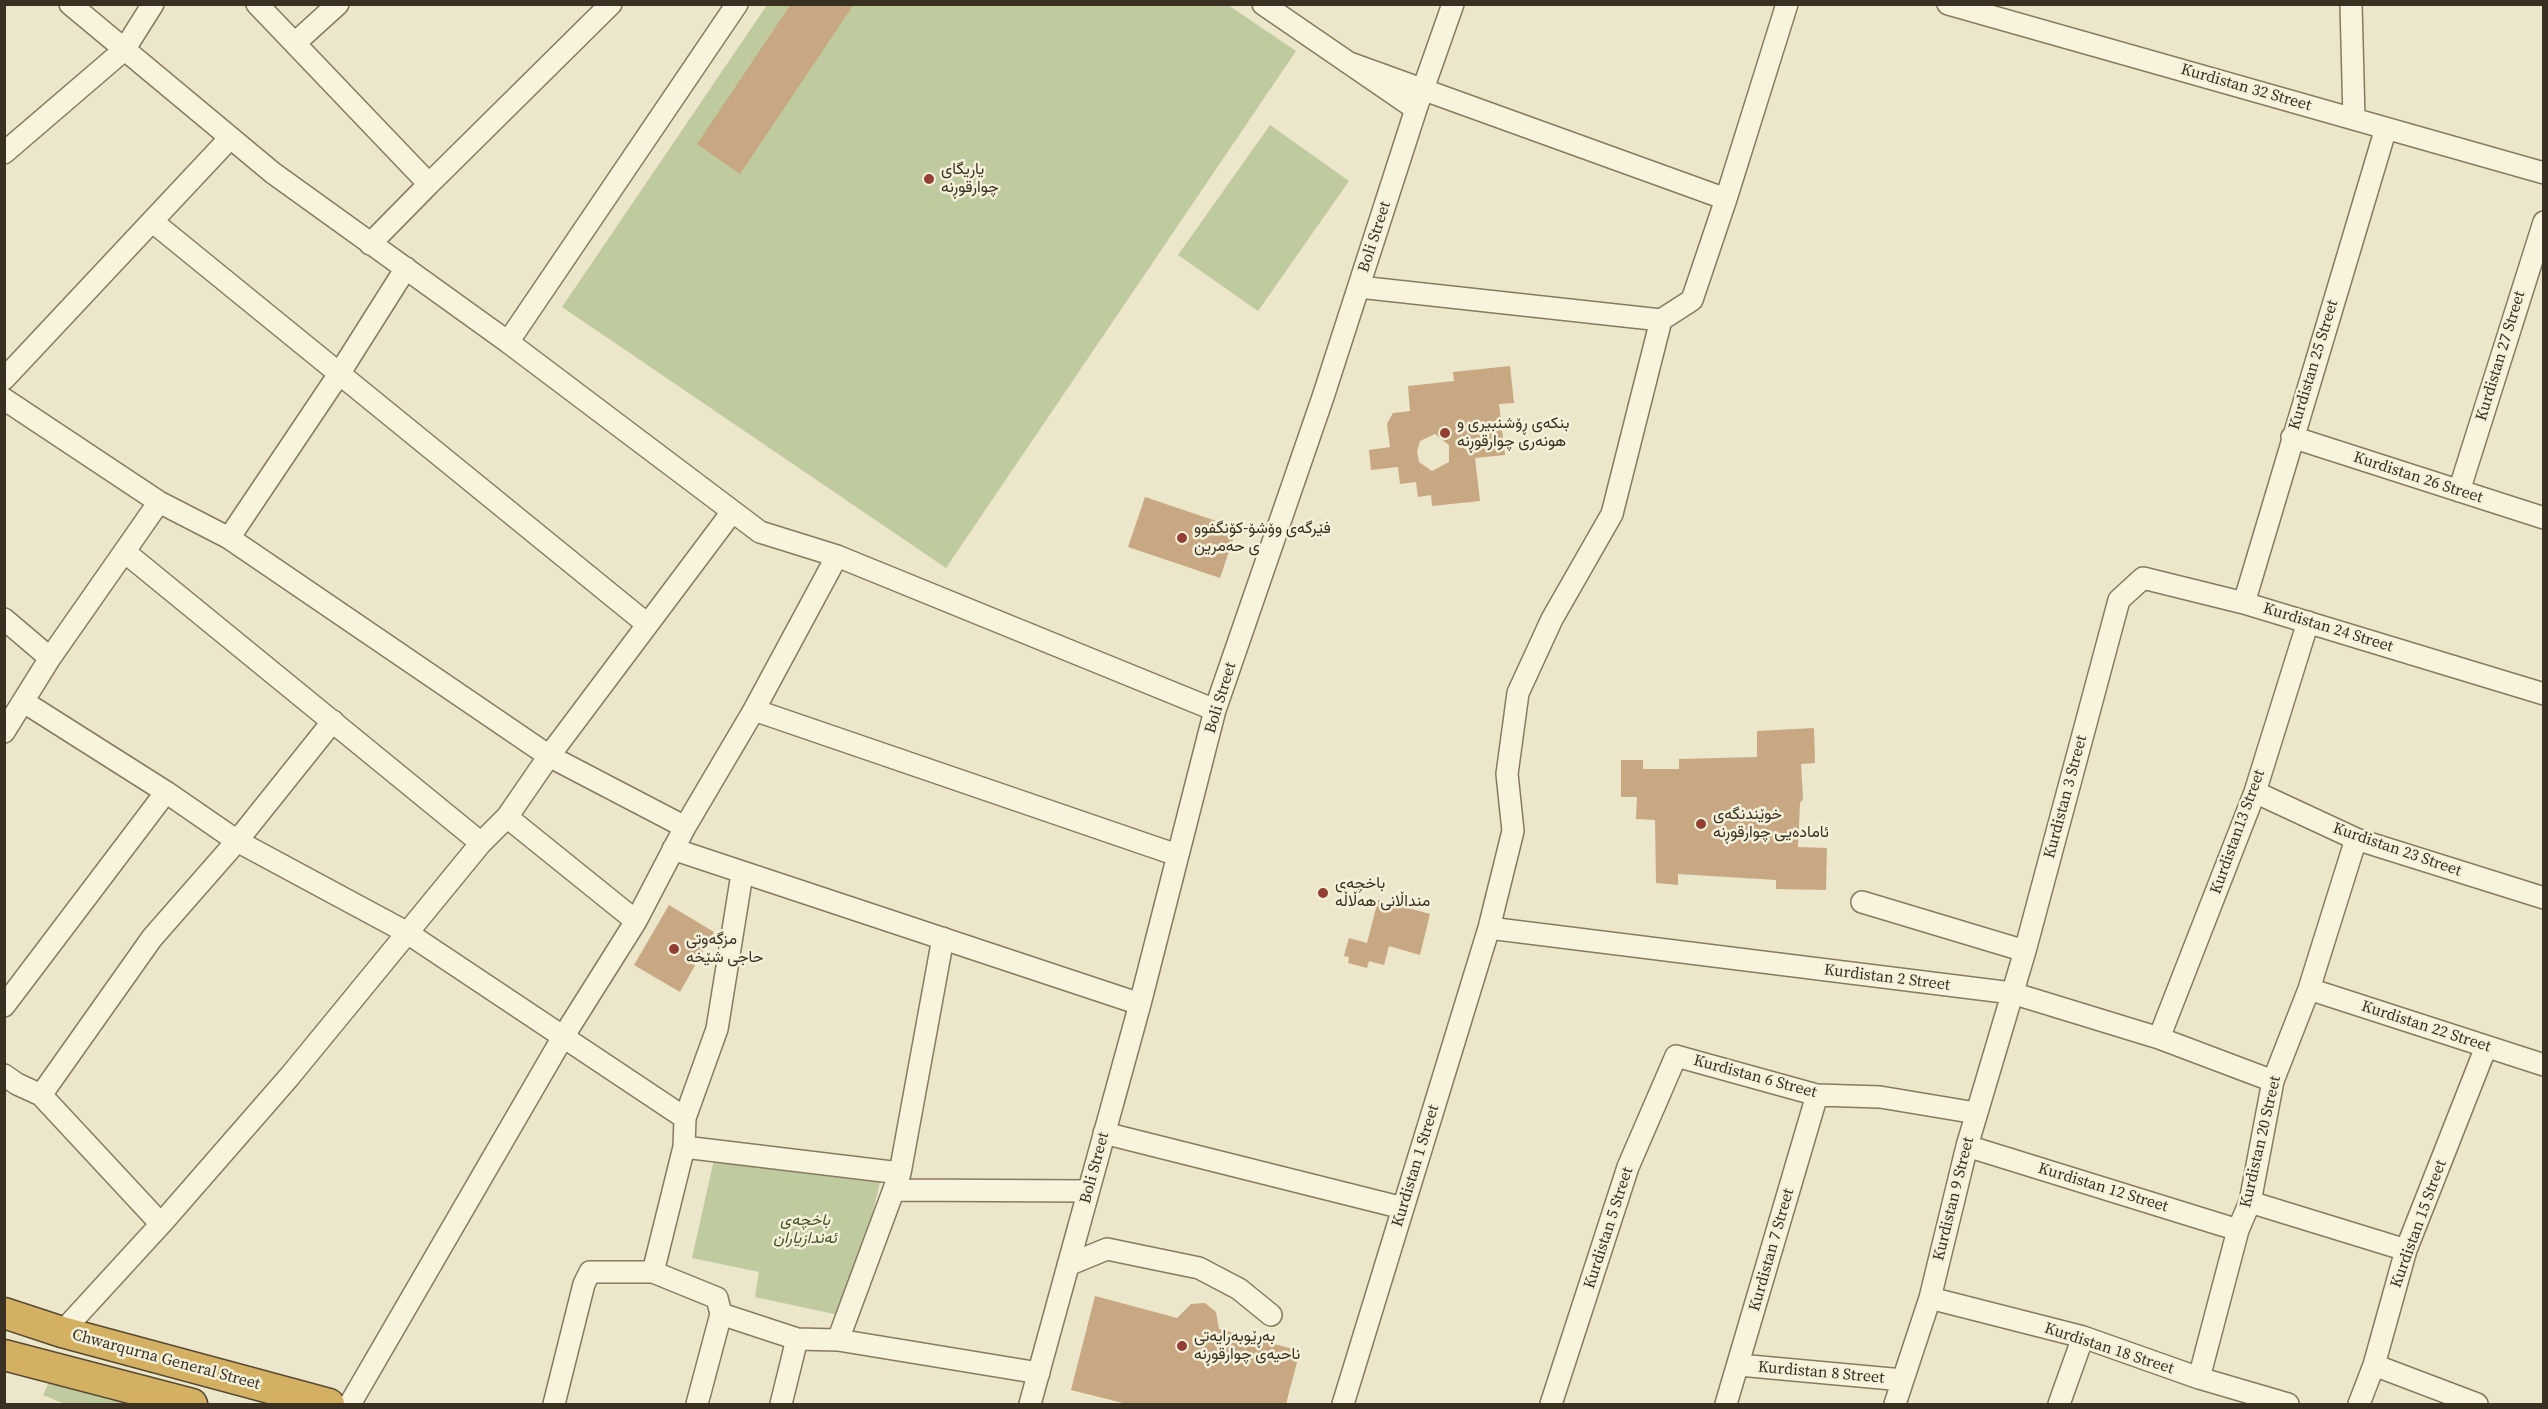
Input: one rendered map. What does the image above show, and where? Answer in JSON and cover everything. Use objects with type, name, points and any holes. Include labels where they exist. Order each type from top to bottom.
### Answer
[{"type":"highway","name":"Chwarqurna General Street","points":[[4,1313],[62,1332],[329,1404]]},
{"type":"highway","points":[[5,1355],[192,1404]]},
{"type":"street","points":[[70,4],[273,173],[508,342],[760,532],[837,556],[1215,710]]},
{"type":"street","points":[[4,153],[124,50],[153,4]]},
{"type":"street","points":[[257,4],[429,184]]},
{"type":"street","points":[[295,43],[338,4]]},
{"type":"street","points":[[370,244],[611,4]]},
{"type":"street","points":[[508,342],[736,4]]},
{"type":"street","points":[[1263,4],[1347,62],[1420,100],[1726,199]]},
{"type":"street","name":"Boli Street","points":[[1030,1404],[1140,1004],[1215,710],[1453,4]]},
{"type":"street","points":[[1359,287],[1662,320],[1692,300],[1787,4]]},
{"type":"street","name":"Kurdistan 32 Street","points":[[1948,4],[2544,173]]},
{"type":"street","points":[[2352,4],[2354,119]]},
{"type":"street","name":"Kurdistan 25 Street","points":[[2244,603],[2386,128]]},
{"type":"street","points":[[5,378],[230,138]]},
{"type":"street","points":[[153,222],[647,624]]},
{"type":"street","name":"Kurdistan 27 Street","points":[[2459,491],[2544,222]]},
{"type":"street","points":[[229,538],[339,374],[406,268]]},
{"type":"street","name":"Kurdistan 1 Street","points":[[1343,1404],[1489,928],[1513,831],[1507,774],[1518,693],[1552,619],[1611,514],[1662,320]]},
{"type":"street","points":[[4,399],[159,502],[229,538],[549,756],[685,827]]},
{"type":"street","name":"Kurdistan 26 Street","points":[[2292,437],[2544,518]]},
{"type":"street","points":[[4,732],[50,658],[126,553],[159,502]]},
{"type":"street","points":[[62,1332],[161,1224],[290,1076],[406,932],[481,843],[507,817],[549,756],[732,512]]},
{"type":"street","points":[[126,553],[481,843]]},
{"type":"street","points":[[351,1404],[563,1037],[636,921],[685,827],[754,711],[837,556]]},
{"type":"street","name":"Kurdistan 24 Street","points":[[2119,600],[2143,578],[2244,603],[2544,694]]},
{"type":"street","name":"Kurdistan 3 Street","points":[[2012,993],[2119,600]]},
{"type":"street","points":[[4,619],[50,658]]},
{"type":"street","name":"Kurdistan13 Street","points":[[2159,1038],[2255,792],[2308,622]]},
{"type":"street","points":[[24,702],[166,792],[237,841],[406,932],[685,1118]]},
{"type":"street","points":[[754,711],[1177,855]]},
{"type":"street","points":[[41,1095],[152,938],[237,841],[333,721]]},
{"type":"street","points":[[4,1006],[166,792]]},
{"type":"street","name":"Kurdistan 23 Street","points":[[2255,792],[2356,839],[2544,898]]},
{"type":"street","points":[[507,817],[636,921]]},
{"type":"street","name":"Kurdistan 20 Street","points":[[2199,1378],[2238,1230],[2250,1202],[2273,1081],[2309,989],[2356,839]]},
{"type":"street","points":[[673,849],[742,874],[1140,1004]]},
{"type":"street","points":[[652,1272],[684,1147],[685,1118],[717,1029],[742,874]]},
{"type":"street","points":[[1862,902],[2025,951]]},
{"type":"street","name":"Kurdistan 2 Street","points":[[1489,928],[2012,993],[2159,1038],[2273,1081]]},
{"type":"street","points":[[837,1340],[898,1181],[943,938]]},
{"type":"street","name":"Kurdistan 22 Street","points":[[2309,989],[2544,1065]]},
{"type":"street","name":"Kurdistan 9 Street","points":[[1895,1404],[1930,1298],[1967,1146],[2012,993]]},
{"type":"street","name":"Kurdistan 15 Street","points":[[2359,1404],[2374,1365],[2406,1250],[2486,1047]]},
{"type":"street","name":"Kurdistan 6 Street","points":[[1676,1056],[1817,1095],[1880,1097],[1976,1113]]},
{"type":"street","name":"Kurdistan 5 Street","points":[[1551,1404],[1628,1167],[1676,1056]]},
{"type":"street","points":[[4,1075],[41,1095],[161,1224]]},
{"type":"street","name":"Kurdistan 7 Street","points":[[1726,1404],[1817,1095]]},
{"type":"street","points":[[1104,1133],[1403,1208]]},
{"type":"street","name":"Kurdistan 12 Street","points":[[1967,1146],[2238,1230]]},
{"type":"street","points":[[684,1147],[898,1181],[1088,1191]]},
{"type":"street","points":[[2250,1202],[2406,1250]]},
{"type":"street","points":[[1068,1265],[1107,1249],[1198,1268],[1239,1289],[1271,1315]]},
{"type":"street","points":[[554,1404],[584,1284],[590,1272],[652,1272],[717,1298],[721,1314],[697,1404]]},
{"type":"street","name":"Kurdistan 18 Street","points":[[1930,1298],[2083,1337],[2199,1378],[2288,1404]]},
{"type":"street","points":[[721,1314],[797,1339],[837,1340],[1039,1373]]},
{"type":"street","points":[[2059,1404],[2083,1337]]},
{"type":"street","points":[[781,1404],[797,1339]]},
{"type":"street","name":"Kurdistan 8 Street","points":[[1739,1365],[1903,1380]]},
{"type":"street","points":[[2374,1365],[2477,1404]]},
{"type":"green space","name":"یاریگای چوارقوڕنە","points":[[767,5],[1228,5],[1296,51],[946,568],[562,307]]},
{"type":"green space","points":[[1270,125],[1349,181],[1258,311],[1178,255]]},
{"type":"green space","name":"باخچەی ئەندازیاران","points":[[717,1146],[880,1182],[848,1317],[755,1297],[759,1272],[692,1258]]},
{"type":"green space","points":[[50,1380],[139,1404],[65,1404],[43,1395]]},
{"type":"building","points":[[791,4],[854,4],[740,174],[697,144]]},
{"type":"building","name":"بنکەی ڕۆشنبیری و هونەری چوارقوڕنە","points":[[1510,366],[1514,403],[1499,404],[1505,455],[1475,458],[1480,501],[1432,506],[1431,495],[1418,497],[1416,482],[1400,484],[1398,467],[1371,470],[1369,450],[1390,447],[1387,424],[1393,413],[1410,411],[1408,386],[1454,381],[1453,372]],"holes":[[[1435,434],[1449,445],[1449,462],[1432,471],[1419,462],[1417,452],[1420,441]]]},
{"type":"building","name":"فێرگەی وۆشۆ-کۆنگفوو ی حەمرین","points":[[1145,497],[1237,528],[1220,578],[1128,547]]},
{"type":"building","points":[[1814,728],[1815,763],[1801,764],[1803,799],[1800,803],[1798,847],[1827,848],[1826,890],[1776,889],[1776,880],[1678,874],[1678,885],[1656,883],[1655,820],[1636,819],[1637,797],[1621,797],[1621,760],[1643,760],[1643,769],[1679,769],[1679,759],[1757,757],[1757,731]]},
{"type":"building","points":[[1378,900],[1430,914],[1420,955],[1389,946],[1384,965],[1369,961],[1367,968],[1348,963],[1349,957],[1344,956],[1349,938],[1367,943]]},
{"type":"building","name":"مزگەوتی حاجی شێخە","points":[[669,905],[714,932],[680,992],[634,965]]},
{"type":"building","name":"بەڕێوبەرایەتی ناحیەی چوارقوڕنە","points":[[1095,1296],[1177,1318],[1191,1304],[1205,1303],[1216,1312],[1219,1329],[1300,1351],[1286,1404],[1127,1404],[1071,1390]]},
{"type":"place","name":"یاریگای چوارقوڕنە","points":[[929,179]]},
{"type":"place","name":"بنکەی ڕۆشنبیری و هونەری چوارقوڕنە","points":[[1445,433]]},
{"type":"place","name":"فێرگەی وۆشۆ-کۆنگفوو ی حەمرین","points":[[1182,538]]},
{"type":"place","name":"خوێندنگەی ئامادەیی چوارقوڕنە","points":[[1701,824]]},
{"type":"place","name":"باخچەی منداڵانی هەڵاڵە","points":[[1323,893]]},
{"type":"place","name":"مزگەوتی حاجی شێخە","points":[[674,949]]},
{"type":"place","name":"بەڕێوبەرایەتی ناحیەی چوارقوڕنە","points":[[1182,1346]]}]
